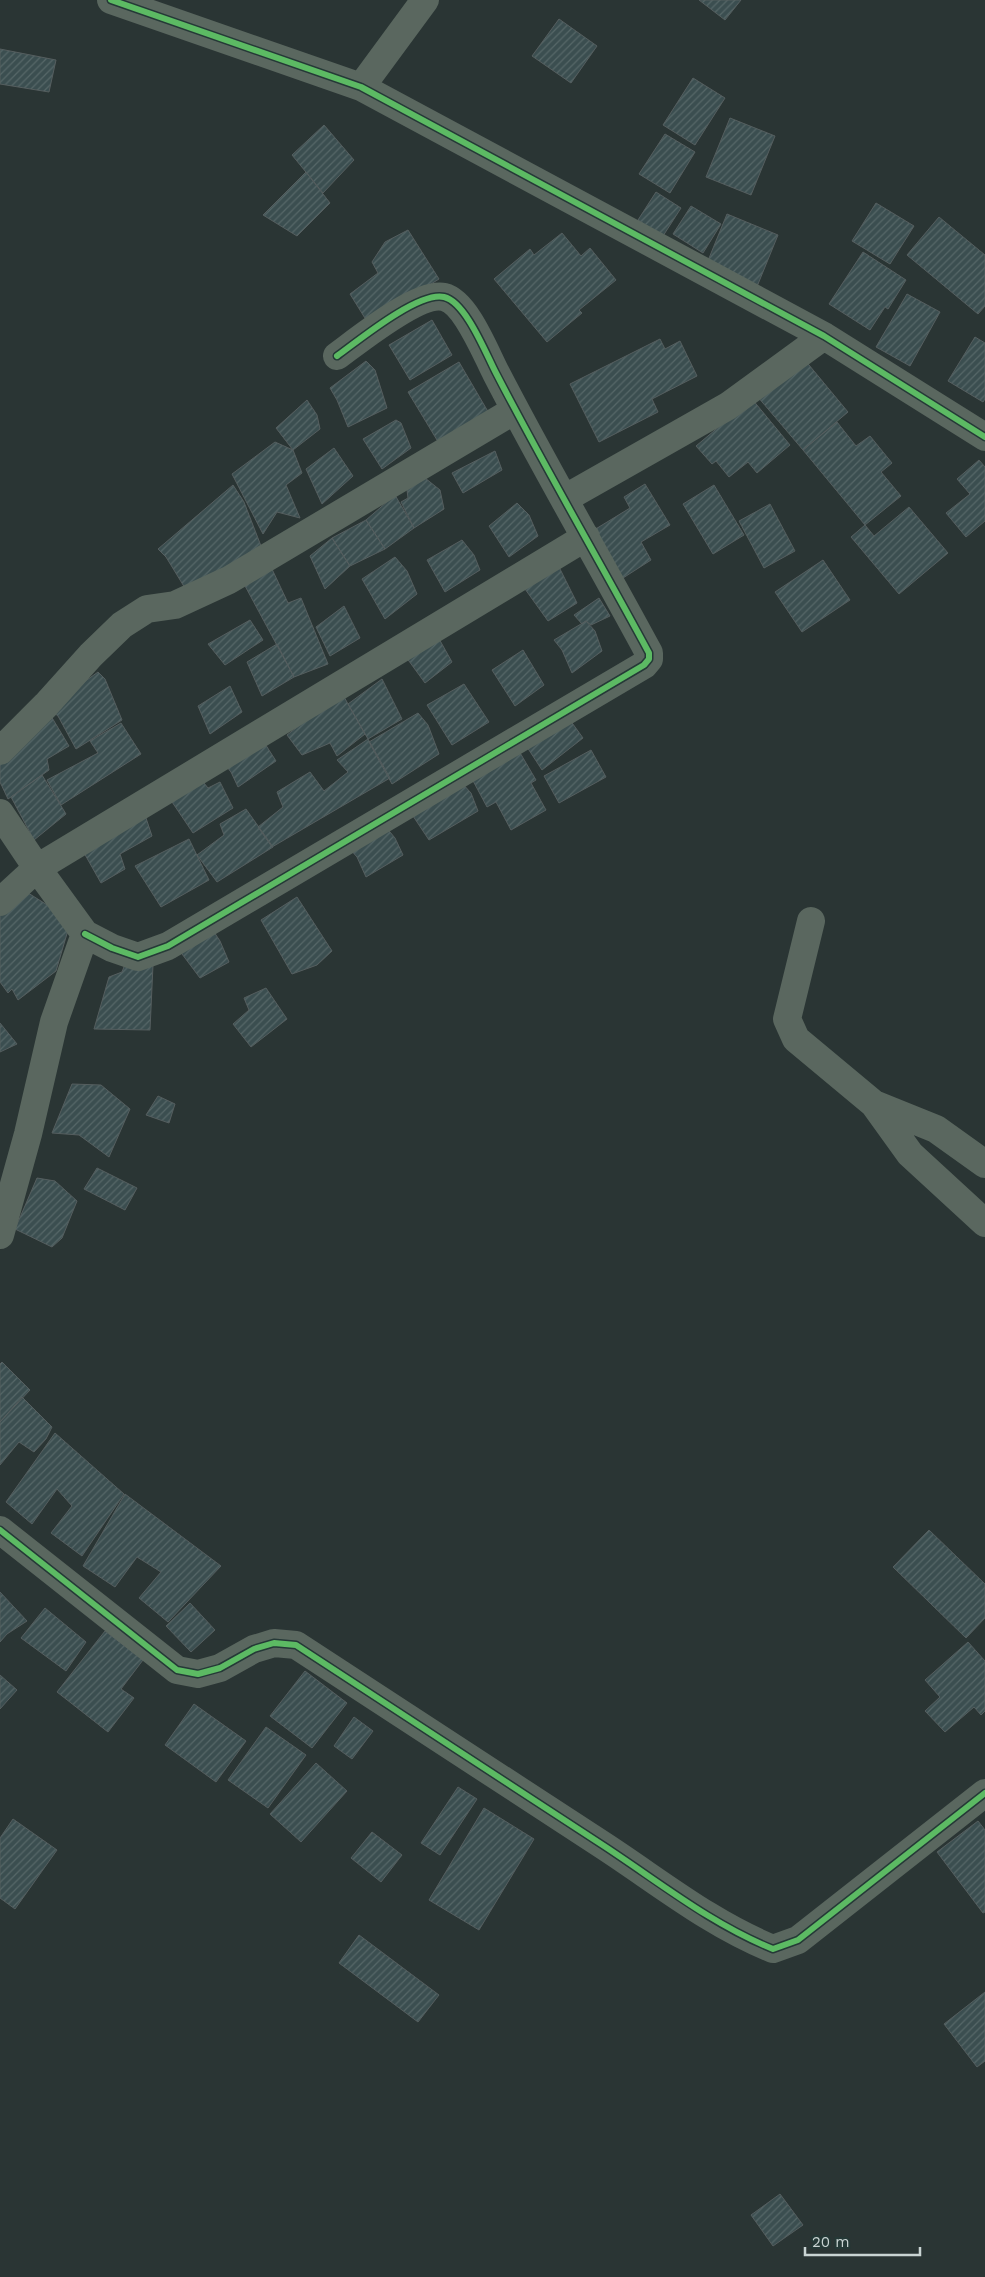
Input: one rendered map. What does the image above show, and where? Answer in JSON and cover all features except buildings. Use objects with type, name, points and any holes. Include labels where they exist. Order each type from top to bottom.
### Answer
[{"type":"street","points":[[111,0],[361,87],[824,336],[985,437]]},
{"type":"street","points":[[361,87],[425,0]]},
{"type":"street","points":[[0,813],[36,868],[85,934],[112,948],[138,957],[168,946],[644,665],[649,659],[649,653],[515,410],[467,317],[456,302],[445,297],[430,295],[381,323],[337,356]]},
{"type":"street","points":[[564,498],[622,468],[728,406],[824,336]]},
{"type":"street","points":[[0,751],[122,625],[147,609],[176,605],[229,580],[515,410]]},
{"type":"street","points":[[0,902],[36,868],[586,537]]},
{"type":"street","points":[[811,921],[787,1020],[796,1039],[874,1104],[910,1154],[985,1223]]},
{"type":"street","points":[[0,1235],[28,1134],[54,1022],[85,934]]},
{"type":"street","points":[[874,1104],[936,1129],[985,1164]]},
{"type":"street","points":[[0,1530],[177,1670],[198,1674],[220,1668],[254,1649],[274,1642],[296,1645],[611,1850],[692,1907],[741,1936],[773,1949],[798,1940],[985,1793]]},
{"type":"cycle path","points":[[111,0],[361,87],[824,336],[985,437]]},
{"type":"cycle path","points":[[85,934],[112,948],[138,957],[168,946],[644,665],[649,659],[649,653],[534,444],[474,330],[460,308],[444,297],[433,297],[420,301],[389,318],[337,356]]},
{"type":"cycle path","points":[[0,1530],[177,1670],[198,1674],[220,1668],[254,1649],[274,1643],[296,1645],[601,1844],[684,1901],[727,1927],[773,1949],[798,1940],[985,1793]]}]
